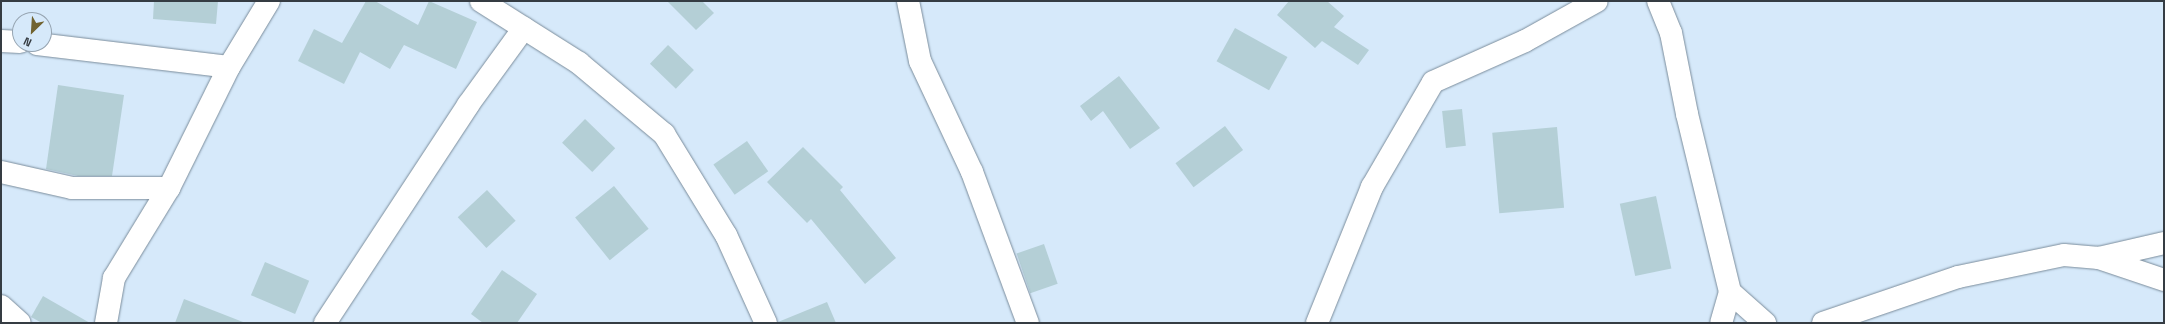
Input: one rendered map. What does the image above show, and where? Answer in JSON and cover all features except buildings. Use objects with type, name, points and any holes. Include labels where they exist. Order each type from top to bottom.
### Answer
[{"type":"street","points":[[106,323],[114,278],[169,188],[229,67],[269,1]]},
{"type":"street","points":[[481,1],[579,63],[664,134],[726,235],[766,323]]},
{"type":"street","points":[[908,1],[920,61],[972,172],[1028,323]]},
{"type":"street","points":[[1317,323],[1372,187],[1433,82],[1525,41],[1597,1]]},
{"type":"street","points":[[1658,1],[1671,33],[1687,114],[1730,292],[1721,323]]},
{"type":"street","points":[[325,323],[468,105],[524,28]]},
{"type":"street","points":[[1,41],[12,42]]},
{"type":"street","points":[[52,46],[229,67]]},
{"type":"street","points":[[1,172],[72,188],[169,188]]},
{"type":"street","points":[[2099,258],[2164,244]]},
{"type":"street","points":[[1823,323],[1861,316],[1958,277],[2064,255],[2099,258],[2164,280]]},
{"type":"street","points":[[1730,292],[1765,323]]},
{"type":"street","points":[[1,306],[20,323]]}]
